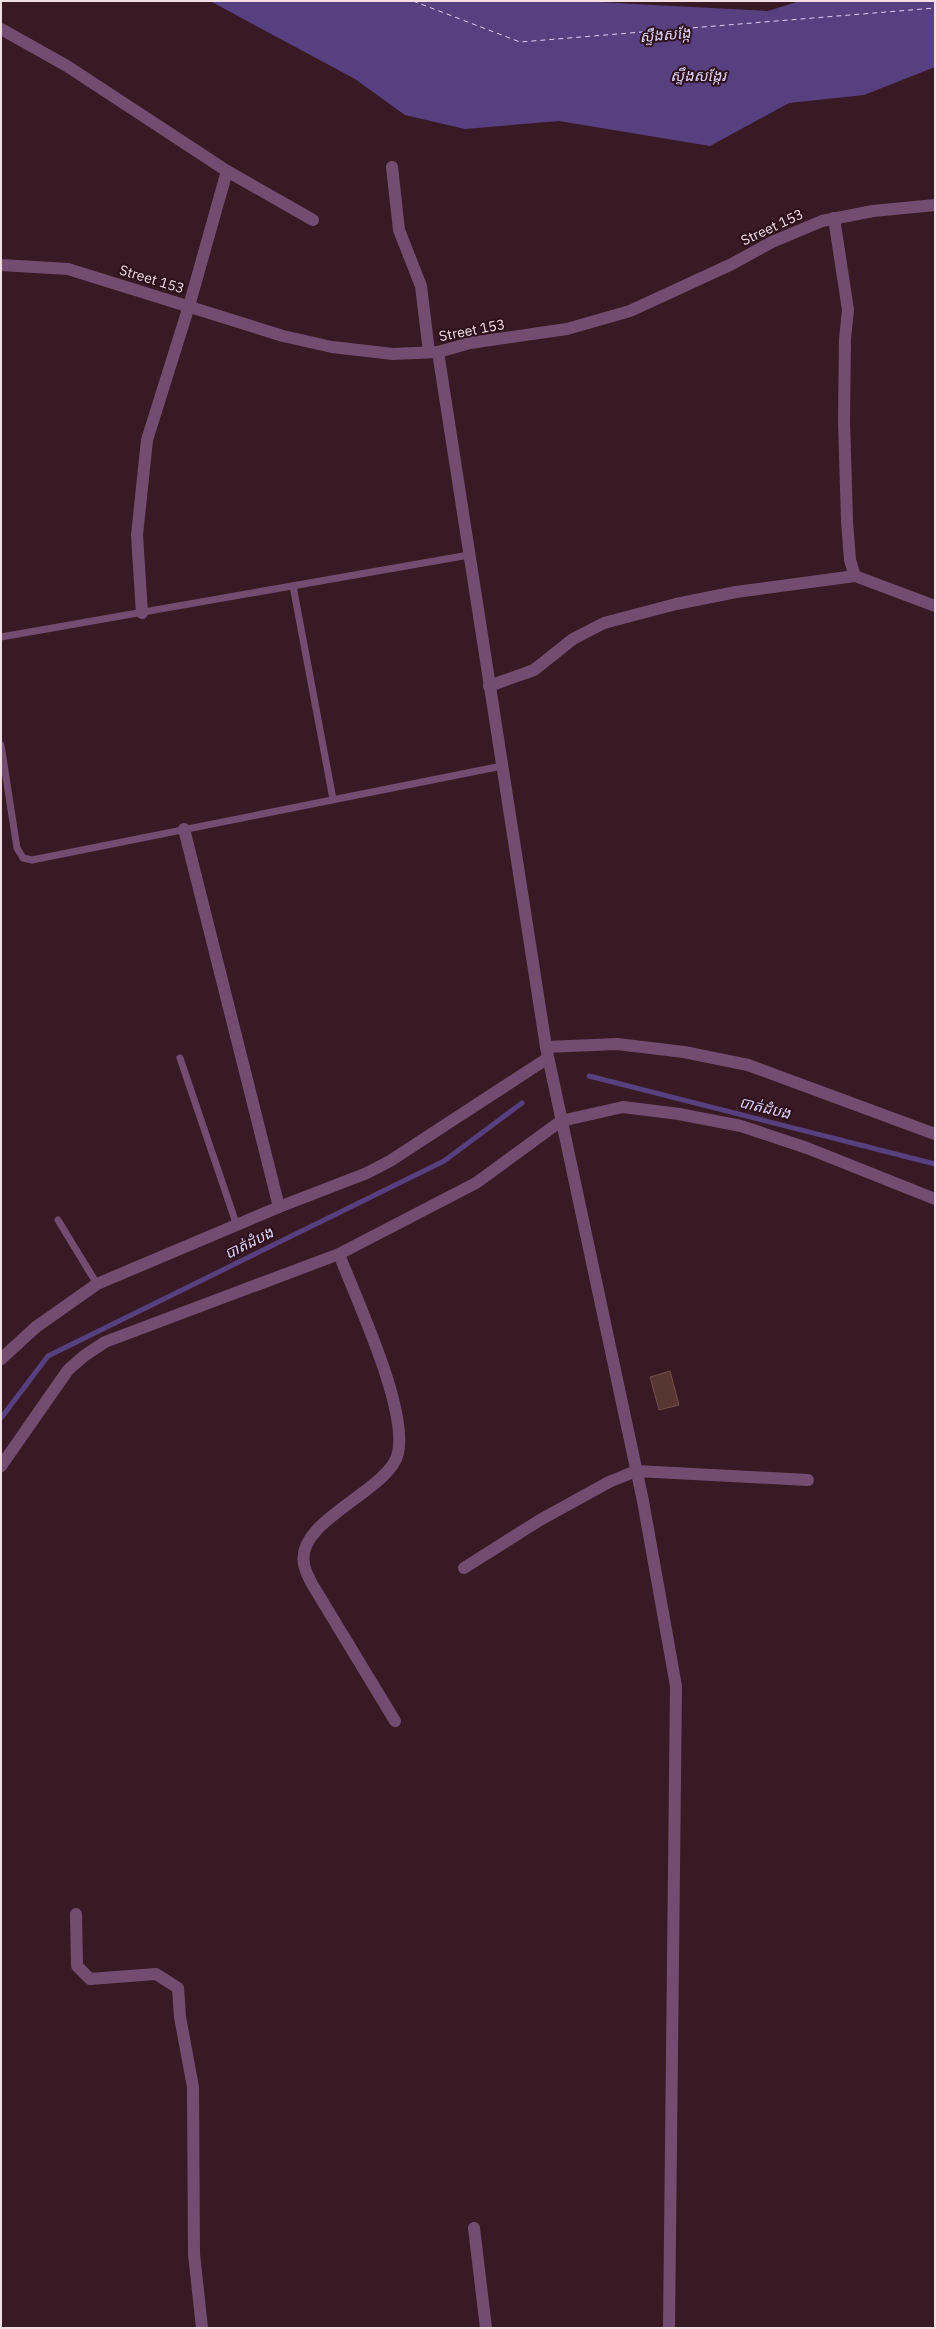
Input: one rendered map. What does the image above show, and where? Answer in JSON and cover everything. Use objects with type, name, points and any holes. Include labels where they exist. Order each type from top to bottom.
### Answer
[{"type":"street","points":[[2,32],[66,66],[227,171],[314,220]]},
{"type":"street","points":[[392,167],[399,230],[421,286],[469,555],[547,1052],[636,1471],[676,1686],[668,2328]]},
{"type":"street","points":[[142,613],[137,535],[147,440],[189,306],[227,171]]},
{"type":"street","name":"Street 153","points":[[1,265],[68,269],[283,336],[332,347],[393,354],[433,352],[470,343],[567,329],[630,311],[732,264],[772,242],[822,221],[873,211],[935,205]]},
{"type":"street","points":[[834,218],[848,310],[845,339],[844,420],[847,520],[850,560],[855,576]]},
{"type":"street","points":[[489,686],[534,670],[573,639],[604,622],[676,604],[736,592],[855,576],[935,606]]},
{"type":"street","points":[[184,830],[279,1207]]},
{"type":"street","points":[[1,1360],[36,1327],[97,1284],[279,1207],[367,1173],[390,1161],[547,1052],[617,1044],[684,1052],[748,1065],[935,1134]]},
{"type":"street","points":[[2,1461],[68,1370],[84,1356],[105,1342],[339,1254],[476,1182],[561,1121],[624,1107],[679,1114],[741,1126],[807,1148],[935,1199]]},
{"type":"street","points":[[339,1254],[384,1369],[400,1431],[398,1454],[384,1476],[339,1509],[308,1541],[304,1563],[312,1584],[395,1721]]},
{"type":"street","points":[[464,1568],[540,1520],[609,1482],[636,1471],[808,1480]]},
{"type":"street","points":[[76,1914],[78,1966],[90,1979],[156,1974],[178,1988],[180,2017],[193,2087],[194,2254],[202,2328]]},
{"type":"street","points":[[474,2228],[486,2328]]},
{"type":"lane","points":[[1,637],[469,555]]},
{"type":"lane","points":[[293,586],[333,799]]},
{"type":"lane","points":[[1,745],[17,848],[23,858],[32,860],[502,766]]},
{"type":"lane","points":[[180,1058],[237,1226]]},
{"type":"lane","points":[[58,1220],[97,1284]]},
{"type":"water","name":"ស្ទឹងសង្កែរ","points":[[210,1],[578,1],[768,11],[800,1],[935,1],[935,67],[864,95],[789,103],[710,146],[559,121],[465,129],[405,115],[355,79]]},
{"type":"building","points":[[670,1371],[679,1405],[659,1410],[650,1377]]},
{"type":"waterway","name":"បាត់ដំបង","points":[[589,1076],[935,1164]]},
{"type":"waterway","name":"បាត់ដំបង","points":[[1,1418],[48,1356],[444,1161],[522,1103]]},
{"type":"ferry route","points":[[413,1],[520,42],[935,8]]},
{"type":"water label","name":"ស្ទឹងសង្កែ","points":[[665,35]]}]
